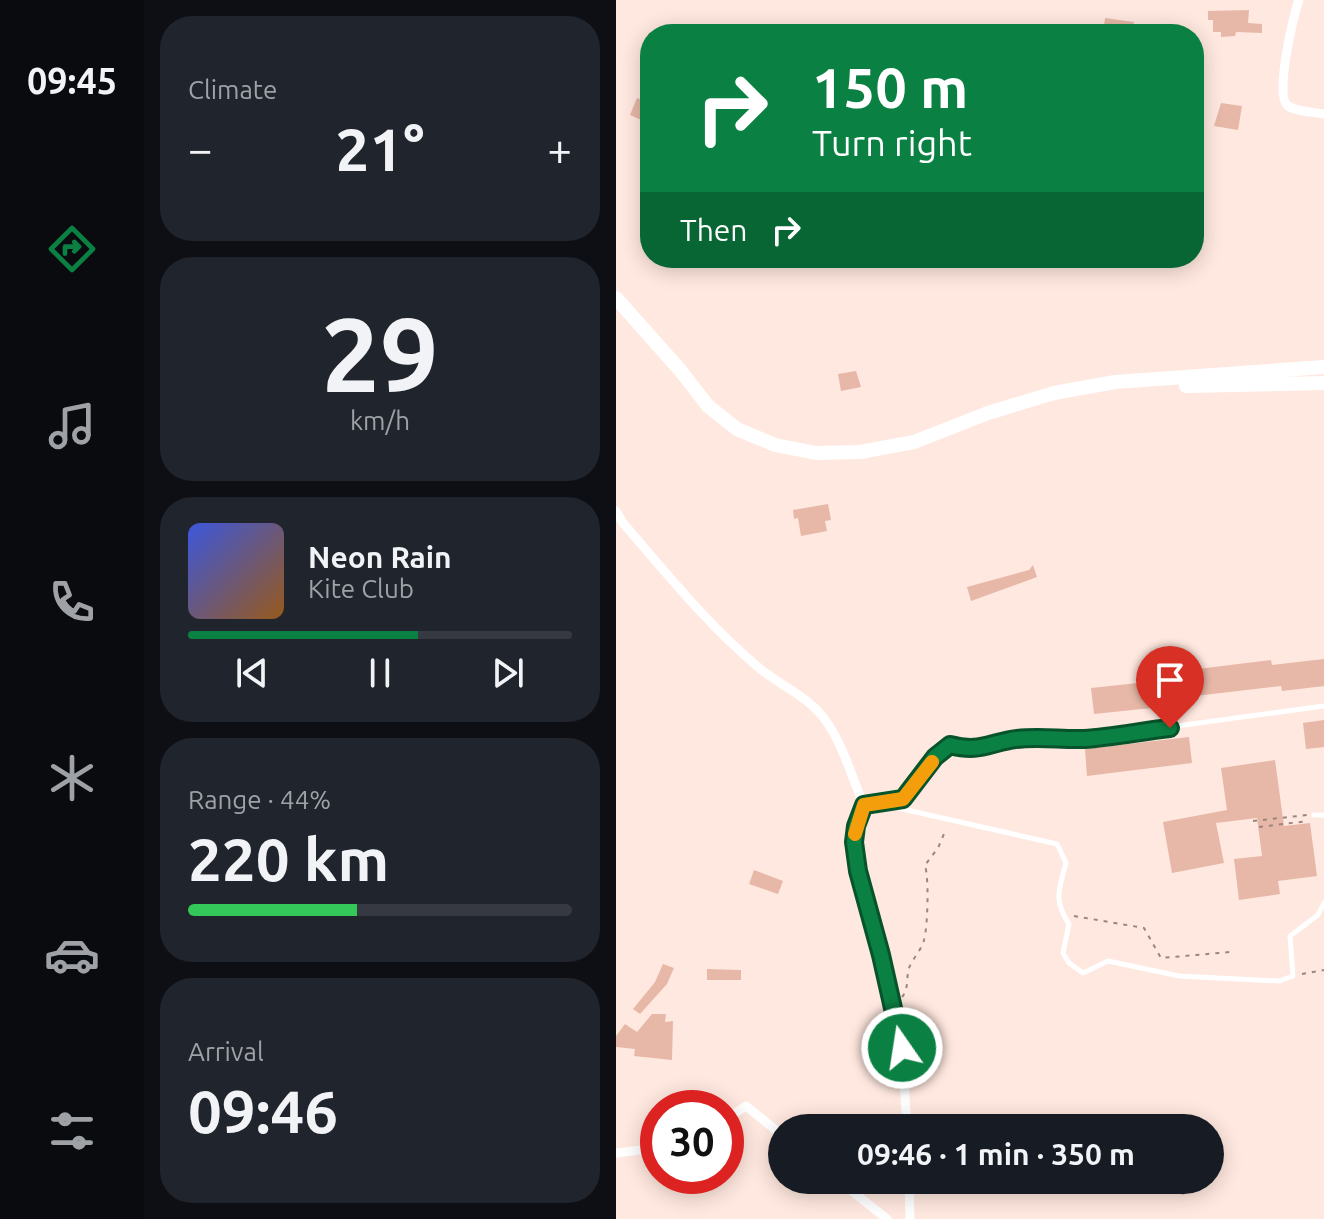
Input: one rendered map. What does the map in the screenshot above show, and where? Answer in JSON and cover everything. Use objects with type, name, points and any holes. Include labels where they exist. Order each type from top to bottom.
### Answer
[{"type":"main road","points":[[616,298],[708,406],[737,429],[775,445],[816,453],[860,452],[914,442],[988,413],[1054,393],[1115,382],[1324,367]]},
{"type":"main road","points":[[1085,388],[1324,383]]},
{"type":"street","points":[[1299,0],[1287,53],[1282,97],[1294,109],[1324,114]]},
{"type":"street","points":[[616,511],[688,599],[759,668],[826,720],[864,805],[854,842],[858,871],[902,1048],[906,1114]]},
{"type":"street","points":[[744,1107],[768,1124]]},
{"type":"street","points":[[616,1153],[640,1150]]},
{"type":"street","points":[[856,1194],[887,1219]]},
{"type":"street","points":[[909,1194],[910,1219]]},
{"type":"lane","points":[[864,805],[903,799],[935,757],[950,745],[985,748],[1010,740],[1082,739],[1324,706]]},
{"type":"lane","points":[[897,801],[898,808],[1057,844],[1066,863],[1058,892],[1059,909],[1069,924],[1063,953],[1069,963],[1083,973],[1108,961],[1179,976],[1279,981],[1293,976],[1290,936],[1318,915],[1324,903]]},
{"type":"path","points":[[1253,821],[1318,815]]},
{"type":"path","points":[[1259,827],[1316,820],[1318,815]]},
{"type":"path","points":[[891,1000],[903,997],[907,992],[909,967],[924,941],[928,894],[925,865],[938,848],[949,820]]},
{"type":"path","points":[[1059,909],[1075,916],[1144,928],[1161,958],[1230,952]]},
{"type":"path","points":[[1293,976],[1324,970]]},
{"type":"building","points":[[1249,10],[1248,23],[1262,24],[1262,33],[1236,32],[1235,36],[1221,37],[1221,32],[1213,32],[1213,20],[1208,20],[1208,11]]},
{"type":"building","points":[[1105,18],[1134,22],[1134,24],[1104,24]]},
{"type":"building","points":[[637,98],[640,99],[640,120],[630,115]]},
{"type":"building","points":[[1221,103],[1242,106],[1238,130],[1214,126]]},
{"type":"building","points":[[856,371],[861,387],[841,391],[838,374]]},
{"type":"building","points":[[828,504],[831,520],[825,521],[827,531],[801,536],[798,518],[794,519],[793,510]]},
{"type":"building","points":[[1033,565],[1037,577],[971,601],[967,587],[1029,570]]},
{"type":"building","points":[[1324,659],[1324,686],[1282,691],[1281,686],[1161,700],[1161,707],[1094,714],[1091,688],[1166,680],[1165,673],[1271,660],[1272,665]]},
{"type":"building","points":[[1324,720],[1324,747],[1306,749],[1303,723]]},
{"type":"building","points":[[1189,737],[1192,763],[1087,776],[1085,749]]},
{"type":"building","points":[[1275,760],[1284,826],[1310,823],[1317,876],[1278,881],[1280,894],[1239,900],[1234,859],[1262,856],[1257,818],[1216,823],[1224,863],[1172,873],[1163,822],[1227,810],[1221,768]]},
{"type":"building","points":[[754,870],[783,881],[778,894],[749,884]]},
{"type":"building","points":[[663,964],[674,968],[667,984],[640,1014],[633,1009],[655,982]]},
{"type":"building","points":[[707,969],[741,970],[741,980],[707,980]]},
{"type":"building","points":[[652,1014],[666,1014],[665,1022],[673,1021],[672,1060],[634,1056],[635,1049],[616,1047],[616,1036],[625,1024],[637,1032]]},
{"type":"slow traffic","points":[[855,834],[864,805],[903,799],[932,762]]},
{"type":"route","points":[[902,1048],[858,871],[854,842],[864,805],[903,799],[935,757],[950,745],[985,748],[1010,740],[1082,739],[1170,728]]}]
